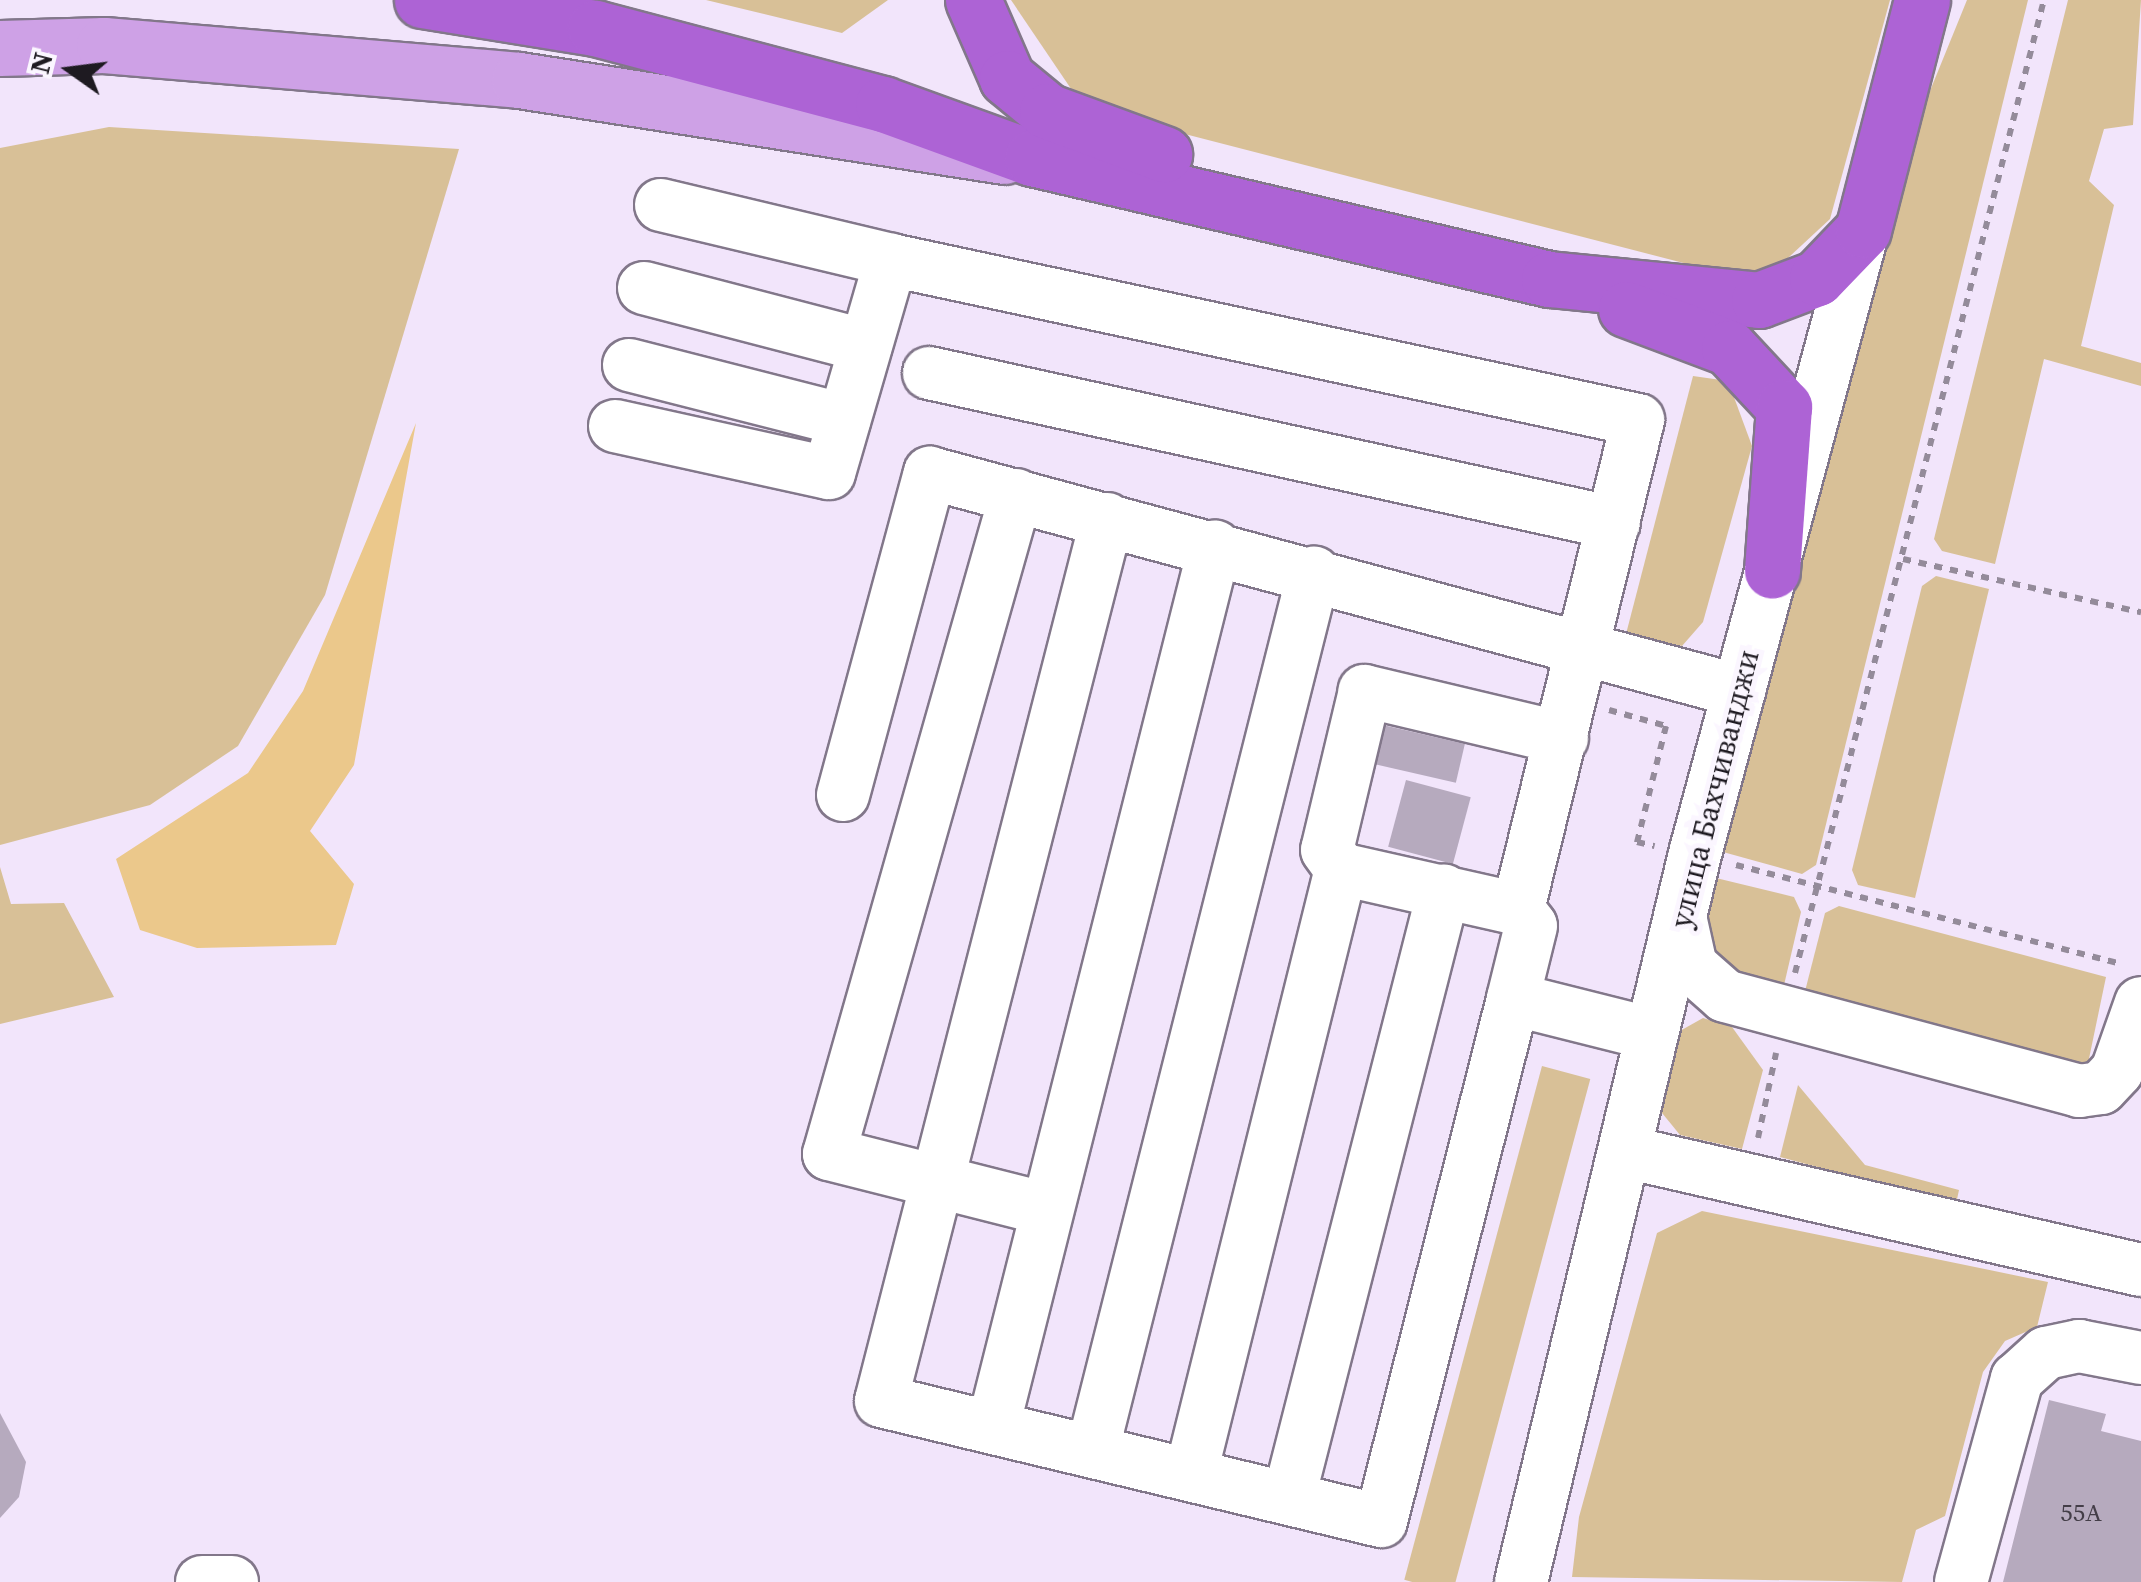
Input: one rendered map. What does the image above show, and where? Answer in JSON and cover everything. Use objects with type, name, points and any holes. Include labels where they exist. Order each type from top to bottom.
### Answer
[{"type":"highway","points":[[422,0],[595,28],[883,104],[1032,158],[1549,278],[1760,300],[1817,278],[1864,230]]},
{"type":"highway","points":[[974,0],[1007,78],[1047,112],[1107,139],[1212,167],[1332,228]]},
{"type":"highway","name":"улица Бахчиванджи","points":[[1864,230],[1922,0]]},
{"type":"highway","points":[[1549,278],[1729,348],[1765,378],[1784,407],[1787,445],[1772,570]]},
{"type":"main road","points":[[0,48],[104,45],[519,80],[920,150],[1032,158]]},
{"type":"street","points":[[661,206],[892,260],[1638,420],[1582,654],[1582,723],[1518,909]]},
{"type":"street","name":"улица Бахчиванджи","points":[[1521,1582],[1696,854],[1864,230]]},
{"type":"street","points":[[615,426],[829,472],[892,260]]},
{"type":"street","points":[[644,288],[866,346]]},
{"type":"street","points":[[629,365],[844,420]]},
{"type":"street","points":[[929,372],[1614,523]]},
{"type":"street","points":[[844,795],[930,472],[1518,625],[1582,654],[1739,691]]},
{"type":"street","points":[[1016,495],[829,1154],[1048,1209]]},
{"type":"street","points":[[1107,518],[880,1400],[994,1423],[1381,1520],[1531,926],[1518,909],[1342,869],[1327,850],[1366,692],[1582,723]]},
{"type":"street","points":[[994,1423],[1215,546]]},
{"type":"street","points":[[1094,1448],[1314,572]]},
{"type":"street","points":[[1191,1472],[1342,869]]},
{"type":"street","points":[[1289,1497],[1444,890]]},
{"type":"street","points":[[1681,922],[1691,966],[1712,988],[1784,1015],[2079,1092],[2102,1088],[2118,1071],[2141,1003]]},
{"type":"street","points":[[1513,998],[1652,1034]]},
{"type":"street","points":[[1626,1152],[1750,1177],[2141,1270]]},
{"type":"street","points":[[1962,1582],[2016,1379],[2064,1349],[2141,1358]]},
{"type":"street","points":[[202,1582],[232,1582]]},
{"type":"path","points":[[1750,1177],[1784,1015],[2044,0]]},
{"type":"path","points":[[1903,559],[2141,612]]},
{"type":"path","points":[[1582,723],[1666,726],[1637,842],[2141,970]]},
{"type":"shaded area","points":[[706,0],[888,0],[842,33]]},
{"type":"shaded area","points":[[1011,0],[1890,0],[1830,219],[1774,271],[1730,275],[1084,108]]},
{"type":"shaded area","points":[[1967,0],[2028,0],[1816,865],[1802,874],[1723,852],[1921,113]]},
{"type":"shaded area","points":[[2068,0],[2141,0],[2133,125],[2104,129],[2089,181],[2114,205],[2081,346],[2141,363],[2141,386],[2044,359],[1995,564],[1942,551],[1934,539]]},
{"type":"shaded area","points":[[109,127],[459,149],[325,595],[238,746],[150,805],[0,845],[0,148]]},
{"type":"shaded area","points":[[1693,376],[1728,381],[1752,446],[1703,622],[1682,646],[1626,634]]},
{"type":"shaded area","points":[[416,423],[354,765],[310,831],[354,884],[336,945],[197,948],[140,930],[116,859],[248,773],[303,691]]},
{"type":"shaded area","points":[[1936,576],[1989,589],[1915,898],[1858,885],[1852,870],[1922,586]]},
{"type":"shaded area","points":[[0,867],[11,904],[64,903],[114,997],[0,1024]]},
{"type":"shaded area","points":[[1716,878],[1794,897],[1801,912],[1781,998],[1721,973],[1703,928]]},
{"type":"shaded area","points":[[1839,906],[2106,977],[2086,1073],[1802,1003],[1825,913]]},
{"type":"shaded area","points":[[1703,1018],[1732,1027],[1763,1070],[1742,1149],[1680,1135],[1658,1108],[1671,1036]]},
{"type":"shaded area","points":[[1542,1066],[1590,1079],[1456,1582],[1404,1580]]},
{"type":"shaded area","points":[[1798,1085],[1865,1165],[1959,1190],[1956,1204],[1780,1157]]},
{"type":"shaded area","points":[[1702,1211],[2048,1282],[2037,1327],[2005,1341],[1983,1372],[1945,1516],[1916,1530],[1902,1582],[1572,1577],[1579,1517],[1657,1233]]},
{"type":"building","points":[[1383,725],[1465,744],[1456,783],[1374,764]]},
{"type":"building","points":[[1406,780],[1471,797],[1453,864],[1388,847]]},
{"type":"building","points":[[2049,1400],[2106,1414],[2101,1431],[2141,1441],[2141,1582],[2003,1582]]},
{"type":"building","points":[[0,1413],[26,1462],[19,1497],[0,1518]]}]
